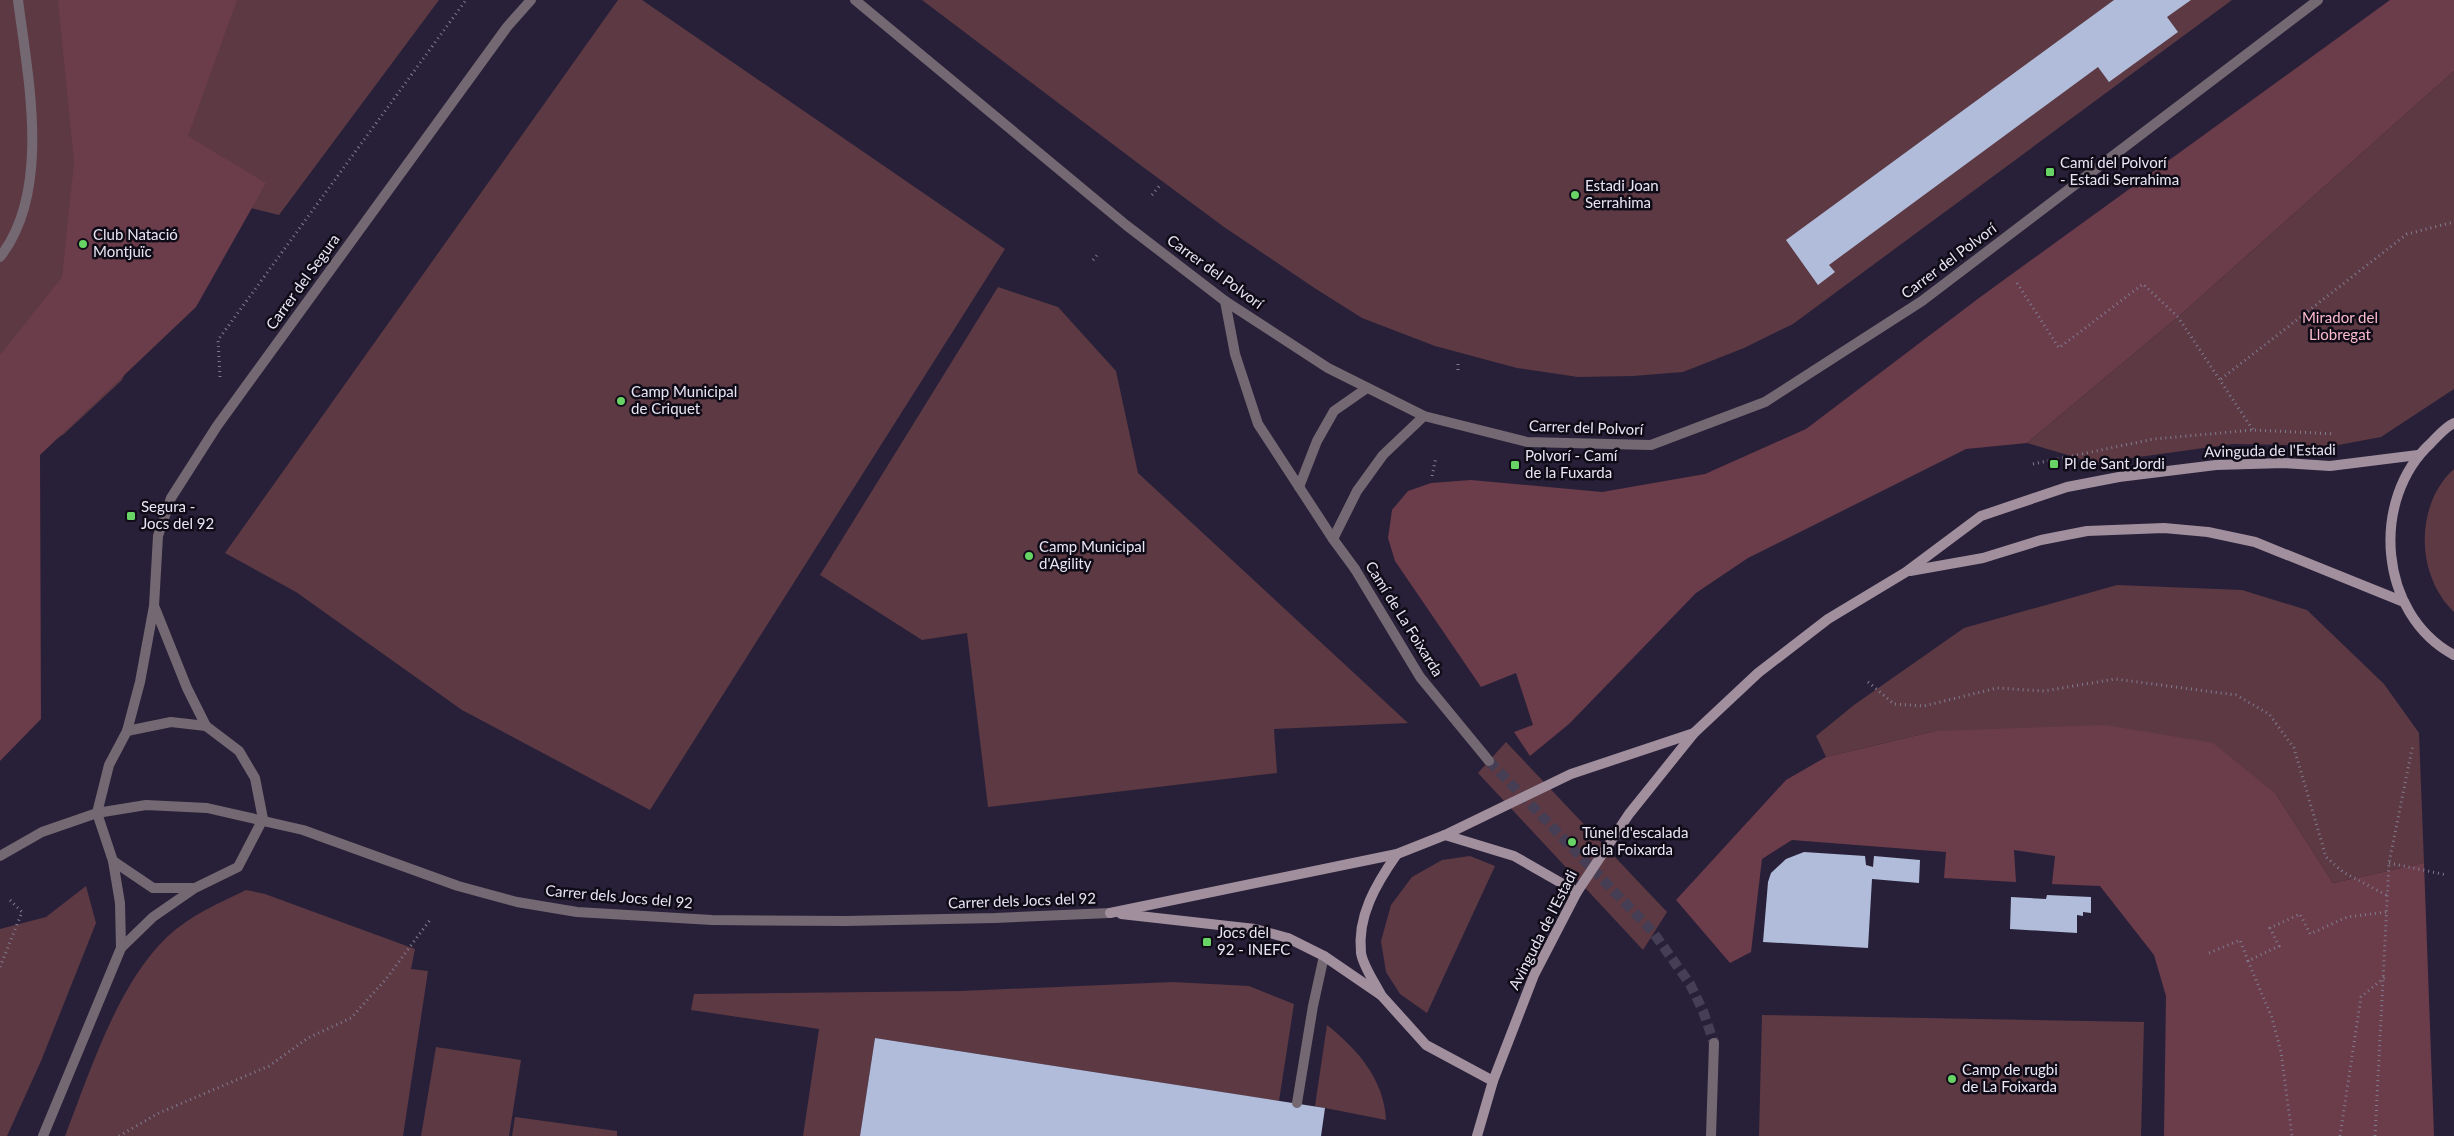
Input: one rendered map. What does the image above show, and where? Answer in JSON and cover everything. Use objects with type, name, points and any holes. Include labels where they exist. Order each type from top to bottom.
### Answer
[{"type":"street","points":[[0,257],[12,241],[25,210],[32,172],[30,93],[18,0]]},
{"type":"street","name":"Carrer del Segura","points":[[97,814],[109,765],[127,731],[140,682],[154,606],[158,536],[171,498],[216,426],[501,35],[530,0]]},
{"type":"street","name":"Carrer del Polvorí","points":[[854,0],[1126,225],[1224,301],[1328,368],[1424,416],[1527,442],[1651,445],[1765,402],[1922,301],[2318,0]]},
{"type":"street","name":"Camí de La Foixarda","points":[[1224,301],[1235,354],[1258,424],[1333,539],[1355,569],[1420,677],[1489,761]]},
{"type":"street","points":[[1299,487],[1317,441],[1334,412],[1367,388]]},
{"type":"street","points":[[1333,539],[1357,491],[1378,462],[1424,416]]},
{"type":"street","points":[[2454,423],[2418,455],[2399,488],[2390,526],[2392,565],[2404,602],[2423,630],[2454,655]]},
{"type":"street","name":"Avinguda de l'Estadi","points":[[1477,1136],[1493,1080],[1534,975],[1577,892],[1629,814],[1694,734],[1758,673],[1813,631],[1906,572],[1981,516],[2067,487],[2216,465],[2284,463],[2330,466],[2418,455]]},
{"type":"street","name":"Avinguda de l'Estadi","points":[[1906,572],[1983,558],[2040,540],[2088,531],[2164,528],[2208,532],[2255,542],[2404,602]]},
{"type":"street","name":"Carrer del Segura","points":[[154,606],[187,688],[206,726],[239,751],[255,778],[263,819]]},
{"type":"street","points":[[127,731],[171,722],[206,726]]},
{"type":"street","points":[[1110,912],[1397,854],[1445,835],[1571,774],[1694,734]]},
{"type":"street","name":"Carrer dels Jocs del 92","points":[[0,856],[42,832],[97,814],[146,805],[207,808],[263,819],[303,830],[458,886],[517,902],[577,912],[712,920],[845,921],[995,918],[1110,912]]},
{"type":"street","points":[[97,814],[113,861],[120,903],[121,948]]},
{"type":"street","points":[[43,1136],[121,948],[153,917],[195,888],[238,867],[263,819]]},
{"type":"street","points":[[1445,835],[1514,856],[1577,892]]},
{"type":"street","points":[[1381,995],[1361,954],[1364,917],[1377,882],[1397,854]]},
{"type":"street","points":[[113,861],[153,888],[195,888]]},
{"type":"street","points":[[1110,912],[1255,930],[1288,938],[1324,956],[1381,995],[1426,1045],[1493,1080]]},
{"type":"street","points":[[1297,1104],[1313,1006],[1324,956]]},
{"type":"street","points":[[1712,1136],[1714,1043]]},
{"type":"path","points":[[220,377],[218,340],[466,0]]},
{"type":"path","points":[[1152,195],[1160,185]]},
{"type":"path","points":[[2221,380],[2407,234],[2454,222]]},
{"type":"path","points":[[1093,260],[1098,254]]},
{"type":"path","points":[[2016,283],[2059,348],[2143,284],[2178,317],[2253,430]]},
{"type":"path","points":[[1458,364],[1458,373]]},
{"type":"path","points":[[2033,464],[2154,439],[2253,430],[2335,434]]},
{"type":"path","points":[[1432,476],[1436,457]]},
{"type":"path","points":[[1868,682],[1894,704],[1924,706],[1996,688],[2044,691],[2115,679],[2236,696],[2268,714],[2294,748],[2326,857],[2343,872],[2388,896]]},
{"type":"path","points":[[2375,1136],[2385,976],[2389,863],[2413,744]]},
{"type":"path","points":[[2389,863],[2447,875]]},
{"type":"path","points":[[0,967],[22,912],[10,900]]},
{"type":"path","points":[[2248,962],[2278,946],[2270,928],[2300,914],[2310,934],[2346,917],[2387,912]]},
{"type":"path","points":[[119,1136],[160,1112],[269,1066],[308,1038],[351,1018],[386,979],[430,920]]},
{"type":"path","points":[[2209,953],[2240,940],[2272,1018],[2281,1052],[2292,1136]]},
{"type":"path","points":[[2340,1136],[2361,997],[2385,976]]},
{"type":"green space","name":"Club Natació Montjuïc","points":[[0,0],[439,0],[279,215],[154,184],[172,272],[122,380],[64,434],[0,475]]},
{"type":"green space","name":"Camp Municipal de Criquet","points":[[618,0],[642,0],[1005,249],[650,810],[462,710],[296,592],[225,553]]},
{"type":"green space","name":"Estadi Joan Serrahima","points":[[922,0],[2232,0],[1793,324],[1744,348],[1683,372],[1633,376],[1578,377],[1517,368],[1435,346],[1362,318],[1224,227]]},
{"type":"green space","name":"Mirador del Llobregat","points":[[2454,71],[2454,389],[2381,437],[2333,446],[2233,444],[2095,463],[2027,443],[2178,317]]},
{"type":"green space","name":"Camp Municipal d'Agility","points":[[998,287],[1058,307],[1116,371],[1138,473],[1408,723],[1274,729],[1277,773],[988,807],[967,633],[922,640],[820,575]]},
{"type":"green space","points":[[2454,469],[2454,612],[2441,597],[2432,580],[2425,540],[2426,521],[2432,501],[2441,484]]},
{"type":"green space","points":[[2117,585],[2242,590],[2307,610],[2384,684],[2419,733],[2424,863],[2333,883],[2276,794],[1935,731],[1826,757],[1816,736],[1854,705],[1964,628]]},
{"type":"green space","name":"Túnel d'escalada de la Foixarda","points":[[1506,742],[1667,912],[1643,950],[1478,773]]},
{"type":"green space","points":[[1470,856],[1495,866],[1427,1013],[1400,994],[1386,972],[1381,941],[1391,905],[1412,877],[1442,860]]},
{"type":"green space","points":[[86,886],[96,923],[41,1061],[7,1136],[0,1136],[0,929],[46,917]]},
{"type":"green space","points":[[246,890],[265,894],[415,949],[411,969],[428,971],[403,1136],[65,1136],[95,1058],[119,1004],[133,979],[149,957],[176,929],[205,910]]},
{"type":"green space","points":[[1173,982],[1249,986],[1294,1004],[1279,1101],[875,1038],[860,1136],[803,1136],[819,1029],[691,1010],[694,994],[960,991]]},
{"type":"green space","name":"Camp de rugbi de La Foixarda","points":[[1762,1015],[2144,1022],[2141,1136],[1759,1136]]},
{"type":"green space","points":[[1327,1025],[1349,1044],[1367,1066],[1380,1091],[1386,1120],[1315,1106]]},
{"type":"green space","points":[[436,1047],[521,1060],[509,1136],[421,1136]]},
{"type":"green space","points":[[515,1117],[617,1131],[617,1136],[512,1136]]},
{"type":"shaded area","points":[[58,0],[237,0],[188,136],[266,183],[196,307],[40,455],[41,719],[0,761],[0,355],[62,277],[74,162]]},
{"type":"shaded area","points":[[2390,0],[2454,0],[2454,71],[2178,317],[2027,443],[1966,449],[1748,558],[1696,593],[1569,724],[1530,756],[1514,732],[1533,725],[1516,673],[1481,687],[1395,561],[1388,538],[1392,510],[1408,491],[1431,483],[1471,480],[1602,492],[1705,474],[1806,429],[1979,298]]},
{"type":"shaded area","points":[[2105,725],[2213,743],[2276,794],[2333,883],[2424,863],[2434,1136],[2164,1136],[2166,996],[2154,955],[2100,886],[2052,884],[2055,856],[2014,850],[2016,882],[1944,878],[1946,852],[1792,840],[1762,859],[1751,952],[1730,963],[1676,900],[1786,780],[1826,757],[1935,731]]},
{"type":"building","points":[[2114,0],[2191,0],[2167,17],[2178,32],[2109,82],[2098,67],[1829,265],[1835,272],[1818,285],[1786,240]]},
{"type":"building","points":[[1804,852],[1865,856],[1866,865],[1873,867],[1874,856],[1920,860],[1919,883],[1872,879],[1868,948],[1763,942],[1768,882],[1771,873],[1786,859]]},
{"type":"building","points":[[2047,895],[2091,897],[2091,913],[2083,912],[2083,916],[2077,915],[2077,933],[2010,929],[2011,897],[2046,899]]},
{"type":"building","points":[[875,1038],[1325,1108],[1321,1136],[860,1136]]},
{"type":"tunnel","points":[[1489,761],[1653,932],[1690,984],[1703,1011],[1714,1043]]},
{"type":"place","name":"Camí del Polvorí - Estadi Serrahima","points":[[2050,172]]},
{"type":"place","name":"Estadi Joan Serrahima","points":[[1575,195]]},
{"type":"place","name":"Club Natació Montjuïc","points":[[83,244]]},
{"type":"place","name":"Camp Municipal de Criquet","points":[[621,401]]},
{"type":"place","name":"Pl de Sant Jordi","points":[[2054,464]]},
{"type":"place","name":"Polvorí - Camí de la Fuxarda","points":[[1515,465]]},
{"type":"place","name":"Segura - Jocs del 92","points":[[131,516]]},
{"type":"place","name":"Camp Municipal d'Agility","points":[[1029,556]]},
{"type":"place","name":"Túnel d'escalada de la Foixarda","points":[[1572,842]]},
{"type":"place","name":"Jocs del 92 - INEFC","points":[[1207,942]]},
{"type":"place","name":"Camp de rugbi de La Foixarda","points":[[1952,1079]]}]
